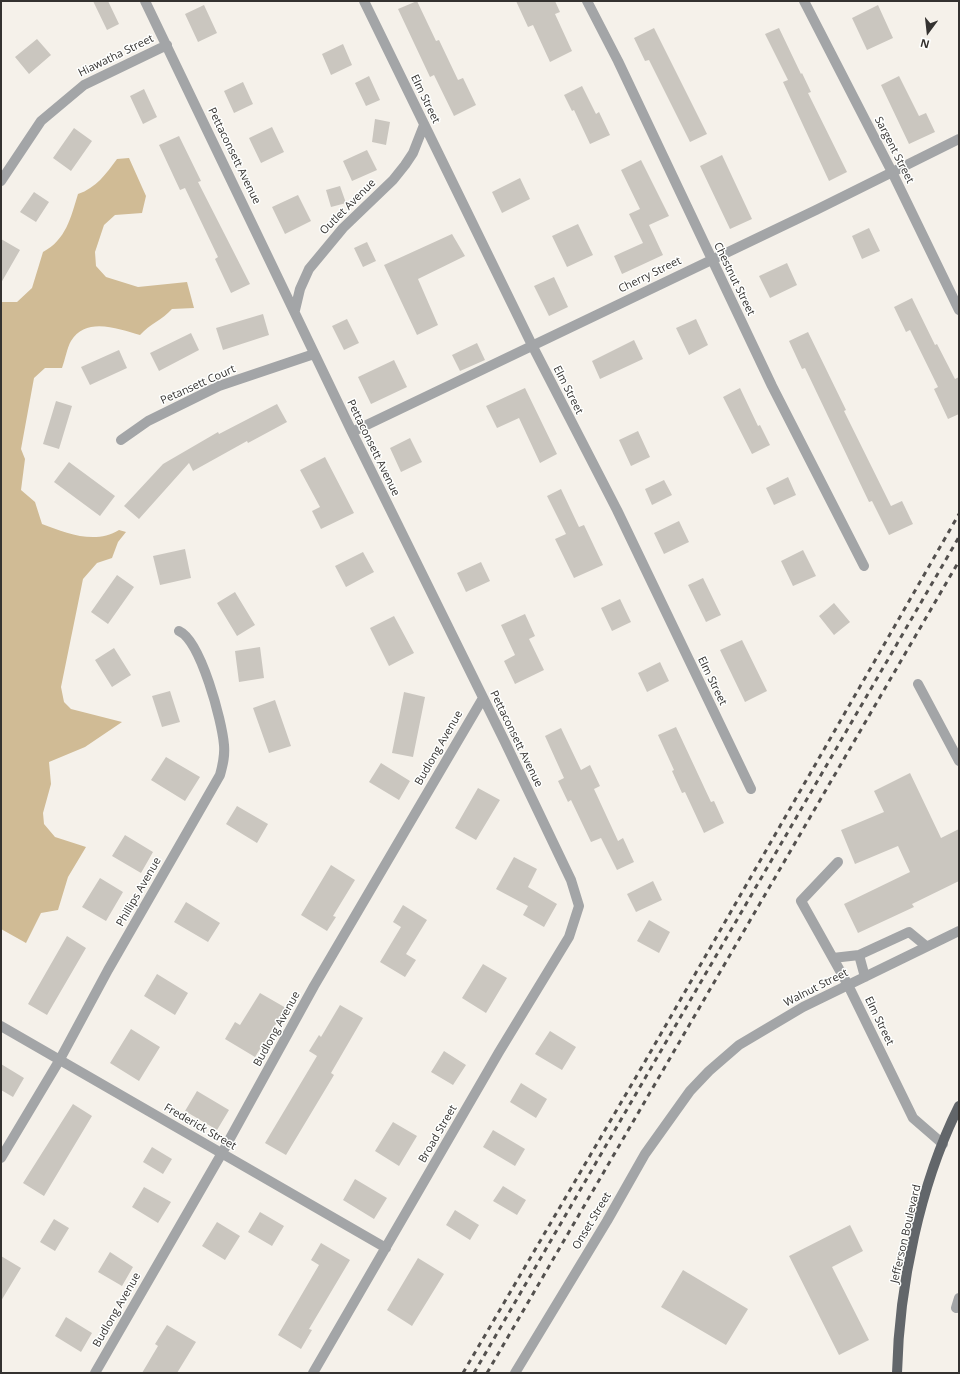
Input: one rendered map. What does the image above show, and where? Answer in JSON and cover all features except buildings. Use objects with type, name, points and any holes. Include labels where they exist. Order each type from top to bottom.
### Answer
[{"type":"main road","name":"Jefferson Boulevard","points":[[898,1373],[900,1328],[911,1256],[925,1197],[943,1144],[959,1106]]},
{"type":"street","name":"Pettaconsett Avenue","points":[[145,1],[295,310],[314,354],[571,880],[579,906]]},
{"type":"street","name":"Elm Street","points":[[364,1],[532,345],[617,510],[751,790]]},
{"type":"street","name":"Chestnut Street","points":[[587,1],[618,61],[772,386],[864,566]]},
{"type":"street","name":"Sargent Street","points":[[804,1],[892,172],[959,310]]},
{"type":"street","name":"Hiawatha Street","points":[[1,181],[41,121],[84,84],[167,45]]},
{"type":"street","name":"Outlet Avenue","points":[[295,310],[300,289],[309,269],[343,228],[393,180],[405,165],[413,152],[424,125]]},
{"type":"street","name":"Cherry Street","points":[[352,432],[816,210],[959,139]]},
{"type":"street","name":"Petansett Court","points":[[121,440],[148,421],[219,386],[314,354]]},
{"type":"street","name":"Phillips Avenue","points":[[1,1158],[59,1061],[108,970],[220,775],[225,759],[219,718],[211,689],[193,644],[185,634],[179,631]]},
{"type":"street","points":[[918,684],[959,761]]},
{"type":"street","name":"Budlong Avenue","points":[[95,1373],[222,1153],[314,986],[483,698]]},
{"type":"street","name":"Elm Street","points":[[838,862],[801,901],[848,985],[913,1118],[943,1144]]},
{"type":"street","name":"Broad Street","points":[[313,1373],[499,1052],[569,937],[579,906]]},
{"type":"street","name":"Walnut Street","points":[[696,1086],[729,1053],[749,1038],[803,1007],[959,931]]},
{"type":"street","points":[[833,958],[859,955],[909,932],[926,946]]},
{"type":"street","points":[[859,955],[865,977]]},
{"type":"street","name":"Frederick Street","points":[[1,1026],[59,1061],[386,1248]]},
{"type":"street","name":"Onset Street","points":[[515,1373],[607,1221],[645,1154],[682,1101],[696,1086]]},
{"type":"shaded area","points":[[129,158],[146,196],[142,213],[115,215],[104,225],[95,252],[96,266],[106,277],[138,287],[187,282],[194,308],[172,309],[140,335],[103,326],[85,329],[77,333],[71,341],[62,368],[45,368],[34,378],[21,449],[25,459],[21,490],[35,502],[42,524],[71,534],[90,537],[100,537],[119,530],[126,532],[118,542],[112,558],[97,563],[83,579],[61,687],[64,702],[71,709],[122,722],[85,747],[49,762],[51,784],[43,813],[44,824],[55,837],[86,847],[68,877],[58,910],[41,913],[26,943],[1,929],[1,302],[17,302],[32,288],[43,252],[51,247],[62,234],[70,219],[78,194],[95,184],[105,175],[117,159]]},
{"type":"railway","points":[[463,1373],[643,1065],[959,514]]},
{"type":"railway","points":[[474,1373],[959,537]]},
{"type":"railway","points":[[487,1373],[959,561]]}]
